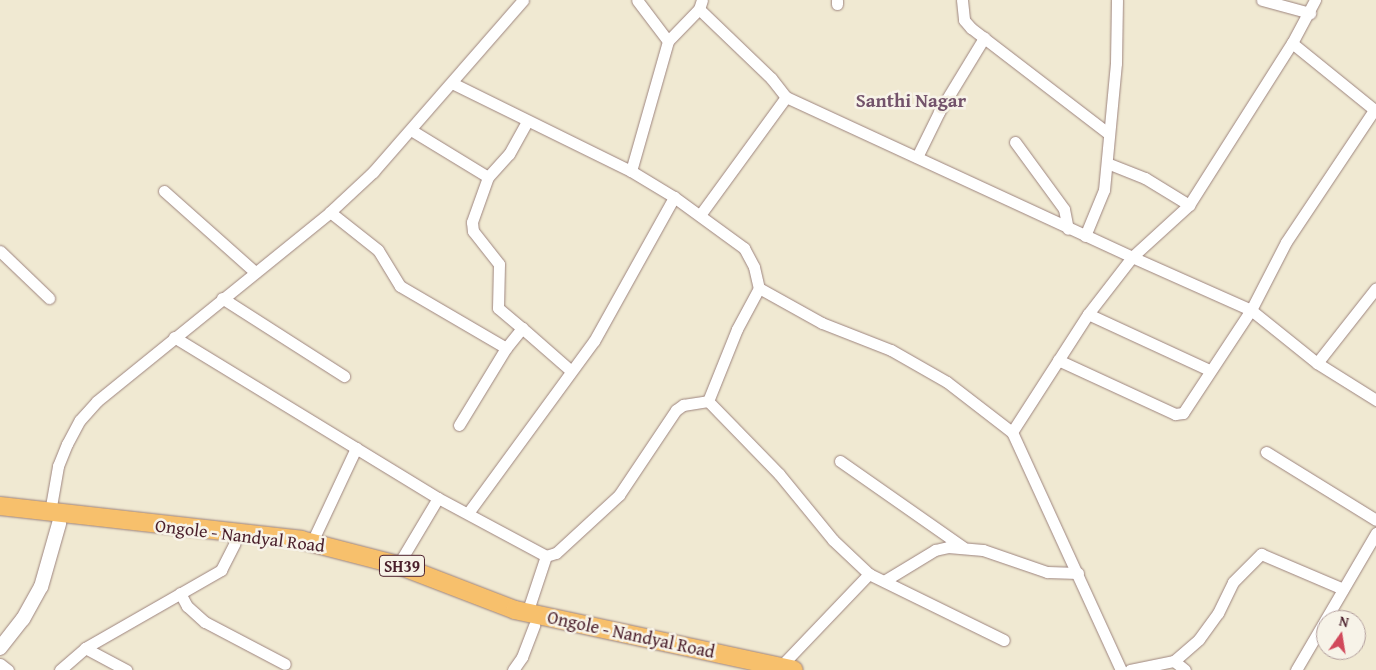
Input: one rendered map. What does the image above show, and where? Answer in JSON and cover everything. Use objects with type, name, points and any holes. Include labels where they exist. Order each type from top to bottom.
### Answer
[{"type":"main road","name":"Ongole - Nandyal Road","points":[[0,506],[55,518],[342,558],[395,575],[470,606],[747,670]]},
{"type":"main road","name":"Ongole - Nandyal Road","points":[[0,517],[55,518],[312,542],[398,565],[530,619],[787,668]]},
{"type":"street","points":[[0,648],[26,614],[45,576],[55,518],[58,466],[80,420],[97,401],[174,336],[330,212],[373,172],[523,0]]},
{"type":"street","points":[[637,0],[668,41]]},
{"type":"street","points":[[962,0],[964,20],[984,38],[1108,132]]},
{"type":"street","points":[[1086,236],[1102,200],[1107,163],[1108,132],[1116,63],[1117,0]]},
{"type":"street","points":[[1262,0],[1310,13]]},
{"type":"street","points":[[1012,432],[1088,314],[1132,258],[1189,205],[1292,43],[1310,13],[1315,0]]},
{"type":"street","points":[[631,171],[668,41],[701,4],[771,78],[786,97],[1068,229],[1251,310],[1317,363],[1376,400]]},
{"type":"street","points":[[917,157],[939,112],[984,38]]},
{"type":"street","points":[[1058,360],[1180,415],[1251,310],[1286,242],[1375,110],[1292,43]]},
{"type":"street","points":[[452,83],[631,171],[674,197],[744,248],[754,267],[759,288],[737,329],[708,401]]},
{"type":"street","points":[[700,216],[786,97]]},
{"type":"street","points":[[526,121],[510,154],[488,177],[472,222],[473,231],[499,264],[498,308],[570,370]]},
{"type":"street","points":[[410,130],[488,177]]},
{"type":"street","points":[[1015,142],[1064,209],[1068,229]]},
{"type":"street","points":[[1107,163],[1137,174],[1189,205]]},
{"type":"street","points":[[164,191],[255,272]]},
{"type":"street","points":[[468,512],[570,370],[594,341],[674,197]]},
{"type":"street","points":[[330,212],[378,250],[400,286],[506,348]]},
{"type":"street","points":[[0,251],[49,298]]},
{"type":"street","points":[[759,288],[822,324],[892,350],[947,382],[1012,432],[1078,573],[1120,670]]},
{"type":"street","points":[[1317,363],[1376,288]]},
{"type":"street","points":[[222,298],[344,376]]},
{"type":"street","points":[[1088,314],[1209,370]]},
{"type":"street","points":[[459,425],[506,348],[522,328]]},
{"type":"street","points":[[174,336],[438,498],[468,512],[546,556]]},
{"type":"street","points":[[546,556],[565,547],[610,505],[676,410],[683,405],[708,401]]},
{"type":"street","points":[[708,401],[780,474],[833,540],[869,574],[1004,640]]},
{"type":"street","points":[[312,542],[356,448]]},
{"type":"street","points":[[1266,452],[1376,520]]},
{"type":"street","points":[[840,461],[963,547]]},
{"type":"street","points":[[398,565],[438,498]]},
{"type":"street","points":[[1296,670],[1376,533]]},
{"type":"street","points":[[68,664],[85,648],[221,570],[235,543]]},
{"type":"street","points":[[884,581],[935,550],[963,547],[983,550],[1048,572],[1078,573]]},
{"type":"street","points":[[1130,670],[1174,661],[1199,639],[1218,614],[1233,582],[1261,554],[1343,590]]},
{"type":"street","points":[[513,670],[522,657],[546,556]]},
{"type":"street","points":[[787,668],[869,574]]},
{"type":"street","points":[[180,593],[187,606],[205,622],[284,664]]},
{"type":"street","points":[[85,648],[126,670]]},
{"type":"street","points":[[1174,661],[1185,670]]},
{"type":"street","points":[[0,664],[8,670]]},
{"type":"district","name":"Santhi Nagar","points":[[911,101]]}]
